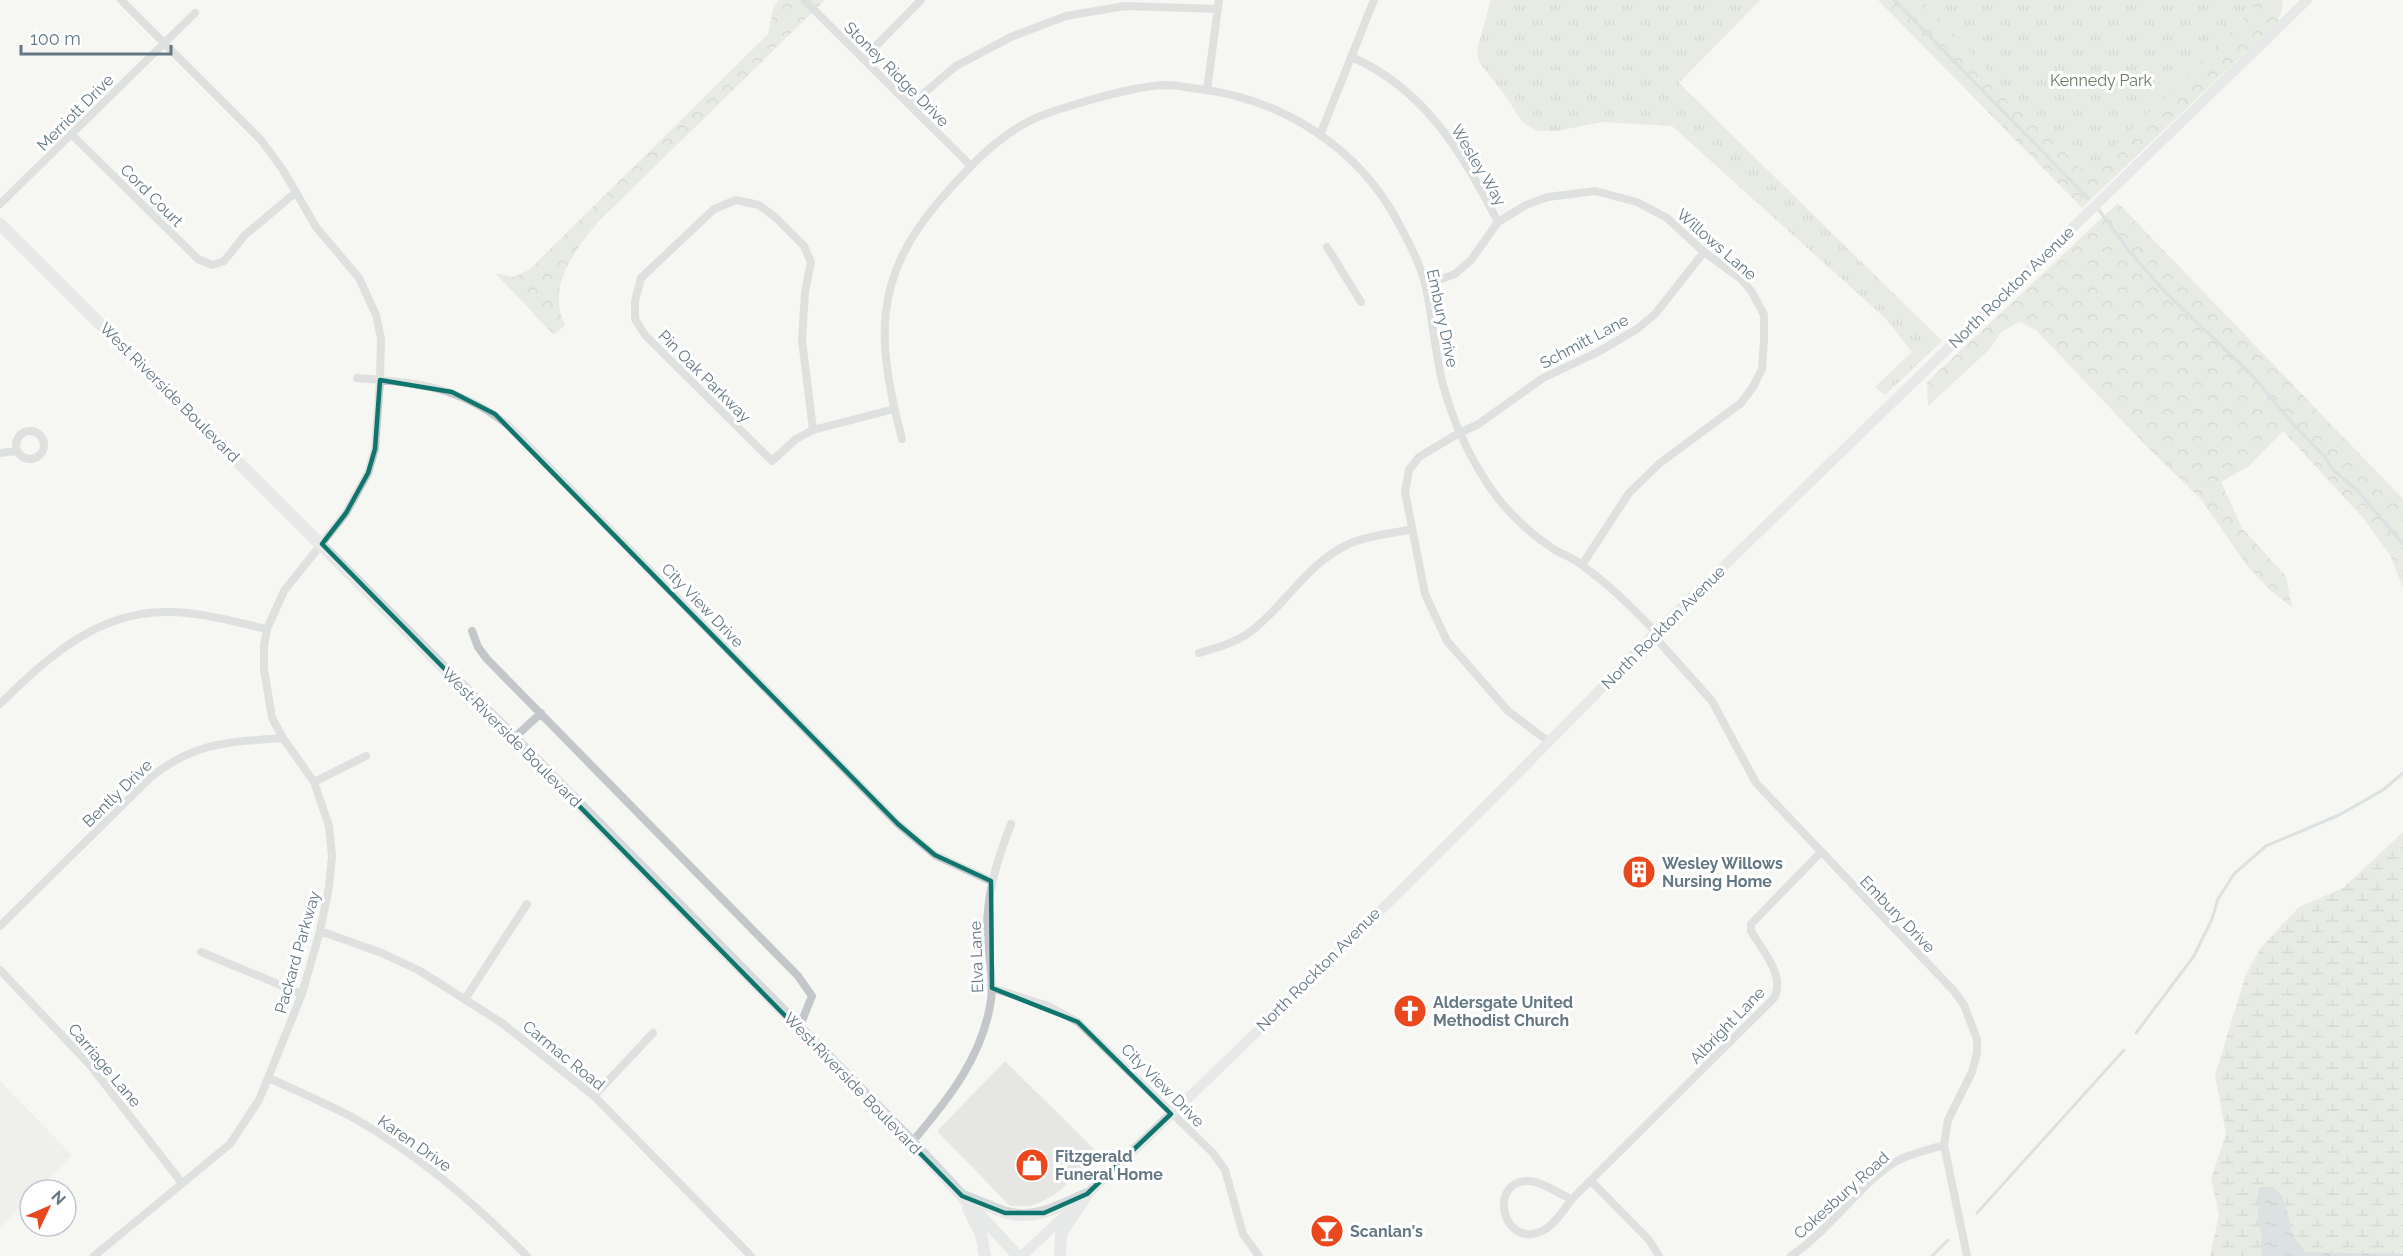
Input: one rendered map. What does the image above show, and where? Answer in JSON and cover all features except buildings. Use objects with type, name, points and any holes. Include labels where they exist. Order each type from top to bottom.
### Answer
[{"type":"main road","name":"West Riverside Boulevard","points":[[0,224],[514,738],[912,1142],[1020,1256]]},
{"type":"main road","points":[[962,1196],[1005,1213],[1030,1215],[1044,1213],[1088,1194]]},
{"type":"main road","points":[[1060,1256],[1061,1233],[1088,1194]]},
{"type":"main road","points":[[962,1196],[981,1234],[985,1256]]},
{"type":"street","name":"Packard Parkway","points":[[94,1256],[230,1144],[259,1100],[302,994],[320,931],[329,887],[332,856],[329,826],[314,782],[272,718],[264,669],[267,629],[284,591],[346,513],[368,473],[375,449],[381,338],[376,315],[365,288],[351,267],[316,227],[283,170],[261,140],[121,0]]},
{"type":"street","points":[[863,59],[921,0]]},
{"type":"street","points":[[1320,135],[1374,0]]},
{"type":"street","name":"North Rockton Avenue","points":[[1020,1256],[1171,1114],[1549,742],[1655,633],[2307,0]]},
{"type":"street","name":"Stoney Ridge Drive","points":[[805,1],[970,165]]},
{"type":"street","points":[[910,105],[956,66],[1011,37],[1066,16],[1125,6],[1218,4],[1207,90]]},
{"type":"street","name":"Merriott Drive","points":[[0,204],[195,13]]},
{"type":"street","name":"Wesley Way","points":[[1352,57],[1376,68],[1427,112],[1452,141],[1498,222]]},
{"type":"street","name":"Embury Drive","points":[[902,439],[894,409],[883,344],[885,314],[894,271],[913,234],[970,165],[1022,126],[1071,105],[1139,88],[1168,85],[1231,93],[1269,105],[1307,125],[1334,144],[1365,174],[1380,193],[1397,220],[1414,255],[1425,285],[1443,385],[1459,433],[1490,488],[1521,523],[1553,548],[1582,565],[1613,591],[1655,633],[1712,701],[1756,783],[1954,991],[1972,1021],[1977,1038],[1977,1053],[1972,1072],[1948,1120],[1944,1145],[1968,1256]]},
{"type":"street","name":"Cord Court","points":[[72,135],[198,259],[206,264],[218,264],[224,261],[245,235],[296,192]]},
{"type":"street","name":"Willows Lane","points":[[1425,285],[1455,274],[1471,260],[1498,222],[1526,205],[1548,197],[1595,191],[1637,202],[1667,218],[1704,252],[1741,279],[1752,292],[1764,315],[1762,369],[1741,403],[1660,463],[1629,494],[1582,565]]},
{"type":"street","name":"Pin Oak Parkway","points":[[736,200],[759,204],[776,218],[804,246],[811,262],[805,292],[802,340],[813,430],[796,440],[772,461],[645,335],[635,319],[635,301],[641,278],[714,209],[736,200]]},
{"type":"street","points":[[1327,247],[1361,302]]},
{"type":"street","name":"Schmitt Lane","points":[[1412,529],[1405,492],[1408,470],[1419,457],[1459,433],[1478,425],[1543,378],[1598,352],[1637,329],[1654,314],[1704,252]]},
{"type":"street","name":"City View Drive","points":[[357,378],[420,383],[452,392],[495,414],[898,824],[935,855],[991,881]]},
{"type":"street","points":[[813,430],[894,409]]},
{"type":"street","points":[[0,453],[17,451]]},
{"type":"street","points":[[1199,653],[1228,644],[1249,633],[1268,617],[1321,562],[1350,543],[1412,529],[1425,594],[1447,641],[1508,711],[1549,742]]},
{"type":"street","points":[[0,704],[43,662],[69,642],[113,622],[165,612],[190,613],[267,629]]},
{"type":"street","points":[[472,631],[478,647],[487,659],[810,991],[812,1001],[799,1028]]},
{"type":"street","points":[[514,738],[541,713]]},
{"type":"street","name":"Bently Drive","points":[[0,926],[151,777],[166,765],[200,748],[238,741],[283,738]]},
{"type":"street","points":[[314,782],[366,756]]},
{"type":"street","name":"Elva Lane","points":[[912,1142],[941,1107],[969,1067],[980,1040],[991,1001],[992,988],[987,929],[991,881],[1011,824]]},
{"type":"street","name":"Albright Lane","points":[[1572,1199],[1545,1185],[1531,1181],[1521,1182],[1512,1186],[1506,1196],[1503,1213],[1516,1230],[1527,1234],[1545,1229],[1572,1199],[1774,998],[1778,985],[1777,975],[1751,931],[1752,924],[1821,852]]},
{"type":"street","points":[[465,999],[528,904]]},
{"type":"street","name":"Carmac Road","points":[[320,931],[382,953],[420,971],[527,1042],[594,1096],[751,1256]]},
{"type":"street","points":[[201,952],[302,994]]},
{"type":"street","name":"Carriage Lane","points":[[0,970],[90,1065],[182,1183]]},
{"type":"street","name":"City View Drive","points":[[992,988],[1048,1006],[1078,1022],[1213,1153],[1225,1170],[1243,1234],[1259,1256]]},
{"type":"street","points":[[594,1096],[653,1034]]},
{"type":"street","name":"Karen Drive","points":[[269,1078],[350,1116],[395,1145],[450,1184],[527,1256]]},
{"type":"street","name":"Cokesbury Road","points":[[1791,1256],[1823,1230],[1896,1161],[1944,1145]]},
{"type":"street","points":[[1591,1181],[1649,1240],[1659,1256]]},
{"type":"highlighted area","points":[[380,380],[452,392],[495,414],[898,824],[935,855],[991,881],[992,988],[1078,1022],[1171,1114],[1087,1194],[1044,1213],[1005,1213],[962,1196],[322,544],[346,513],[368,473],[375,449]]},
{"type":"shaded area","points":[[1005,1061],[1101,1156],[1091,1161],[1058,1192],[1030,1206],[1010,1206],[937,1131]]},
{"type":"shaded area","points":[[0,1081],[72,1155],[49,1178],[18,1178],[18,1209],[0,1227]]},
{"type":"green space","points":[[779,0],[825,0],[590,232],[573,256],[561,283],[560,311],[565,325],[554,335],[495,273],[513,277],[529,270],[768,34],[774,6]]},
{"type":"green space","points":[[1491,0],[1760,0],[1679,83],[1942,341],[1885,395],[1875,387],[1912,352],[1885,318],[1672,126],[1602,122],[1557,131],[1537,131],[1522,122],[1505,95],[1479,62],[1477,49]]},
{"type":"green space","points":[[1878,0],[1922,0],[2079,168],[2094,166],[2254,9],[2249,0],[2282,0],[2283,3],[2278,21],[2082,208]]},
{"type":"green space","name":"Kennedy Park","points":[[1911,0],[2282,0],[2282,11],[2100,191]]},
{"type":"green space","points":[[2118,203],[2403,499],[2403,588],[2390,555],[2364,519],[2283,431],[2249,466],[2221,482],[2242,528],[2286,576],[2292,607],[2270,590],[2248,567],[2200,498],[2150,450],[2036,330],[2019,322],[2001,332],[1990,349],[1928,406],[1927,382]]},
{"type":"green space","points":[[2403,832],[2403,1256],[2210,1256],[2219,1215],[2211,1179],[2226,1134],[2215,1075],[2246,974],[2260,949],[2299,907],[2343,888]]},
{"type":"water","points":[[2261,1187],[2273,1187],[2279,1193],[2286,1204],[2294,1236],[2306,1252],[2403,1254],[2403,1256],[2261,1256],[2262,1237],[2258,1220],[2258,1190]]},
{"type":"waterway","points":[[1894,0],[2088,198]]},
{"type":"waterway","points":[[2099,210],[2129,251],[2165,292],[2251,374],[2293,424],[2324,456],[2333,470],[2358,491],[2403,544]]},
{"type":"waterway","points":[[2136,1033],[2194,956],[2212,919],[2218,899],[2234,874],[2266,846],[2339,815],[2383,790],[2403,773]]},
{"type":"waterway","points":[[1977,1213],[2124,1050]]},
{"type":"waterway","points":[[1932,1256],[1948,1240]]},
{"type":"place","name":"Wesley Willows Nursing Home","points":[[1639,872]]},
{"type":"place","name":"Aldersgate United Methodist Church","points":[[1410,1011]]},
{"type":"place","name":"Fitzgerald Funeral Home","points":[[1032,1165]]},
{"type":"place","name":"Scanlan's","points":[[1327,1231]]}]
